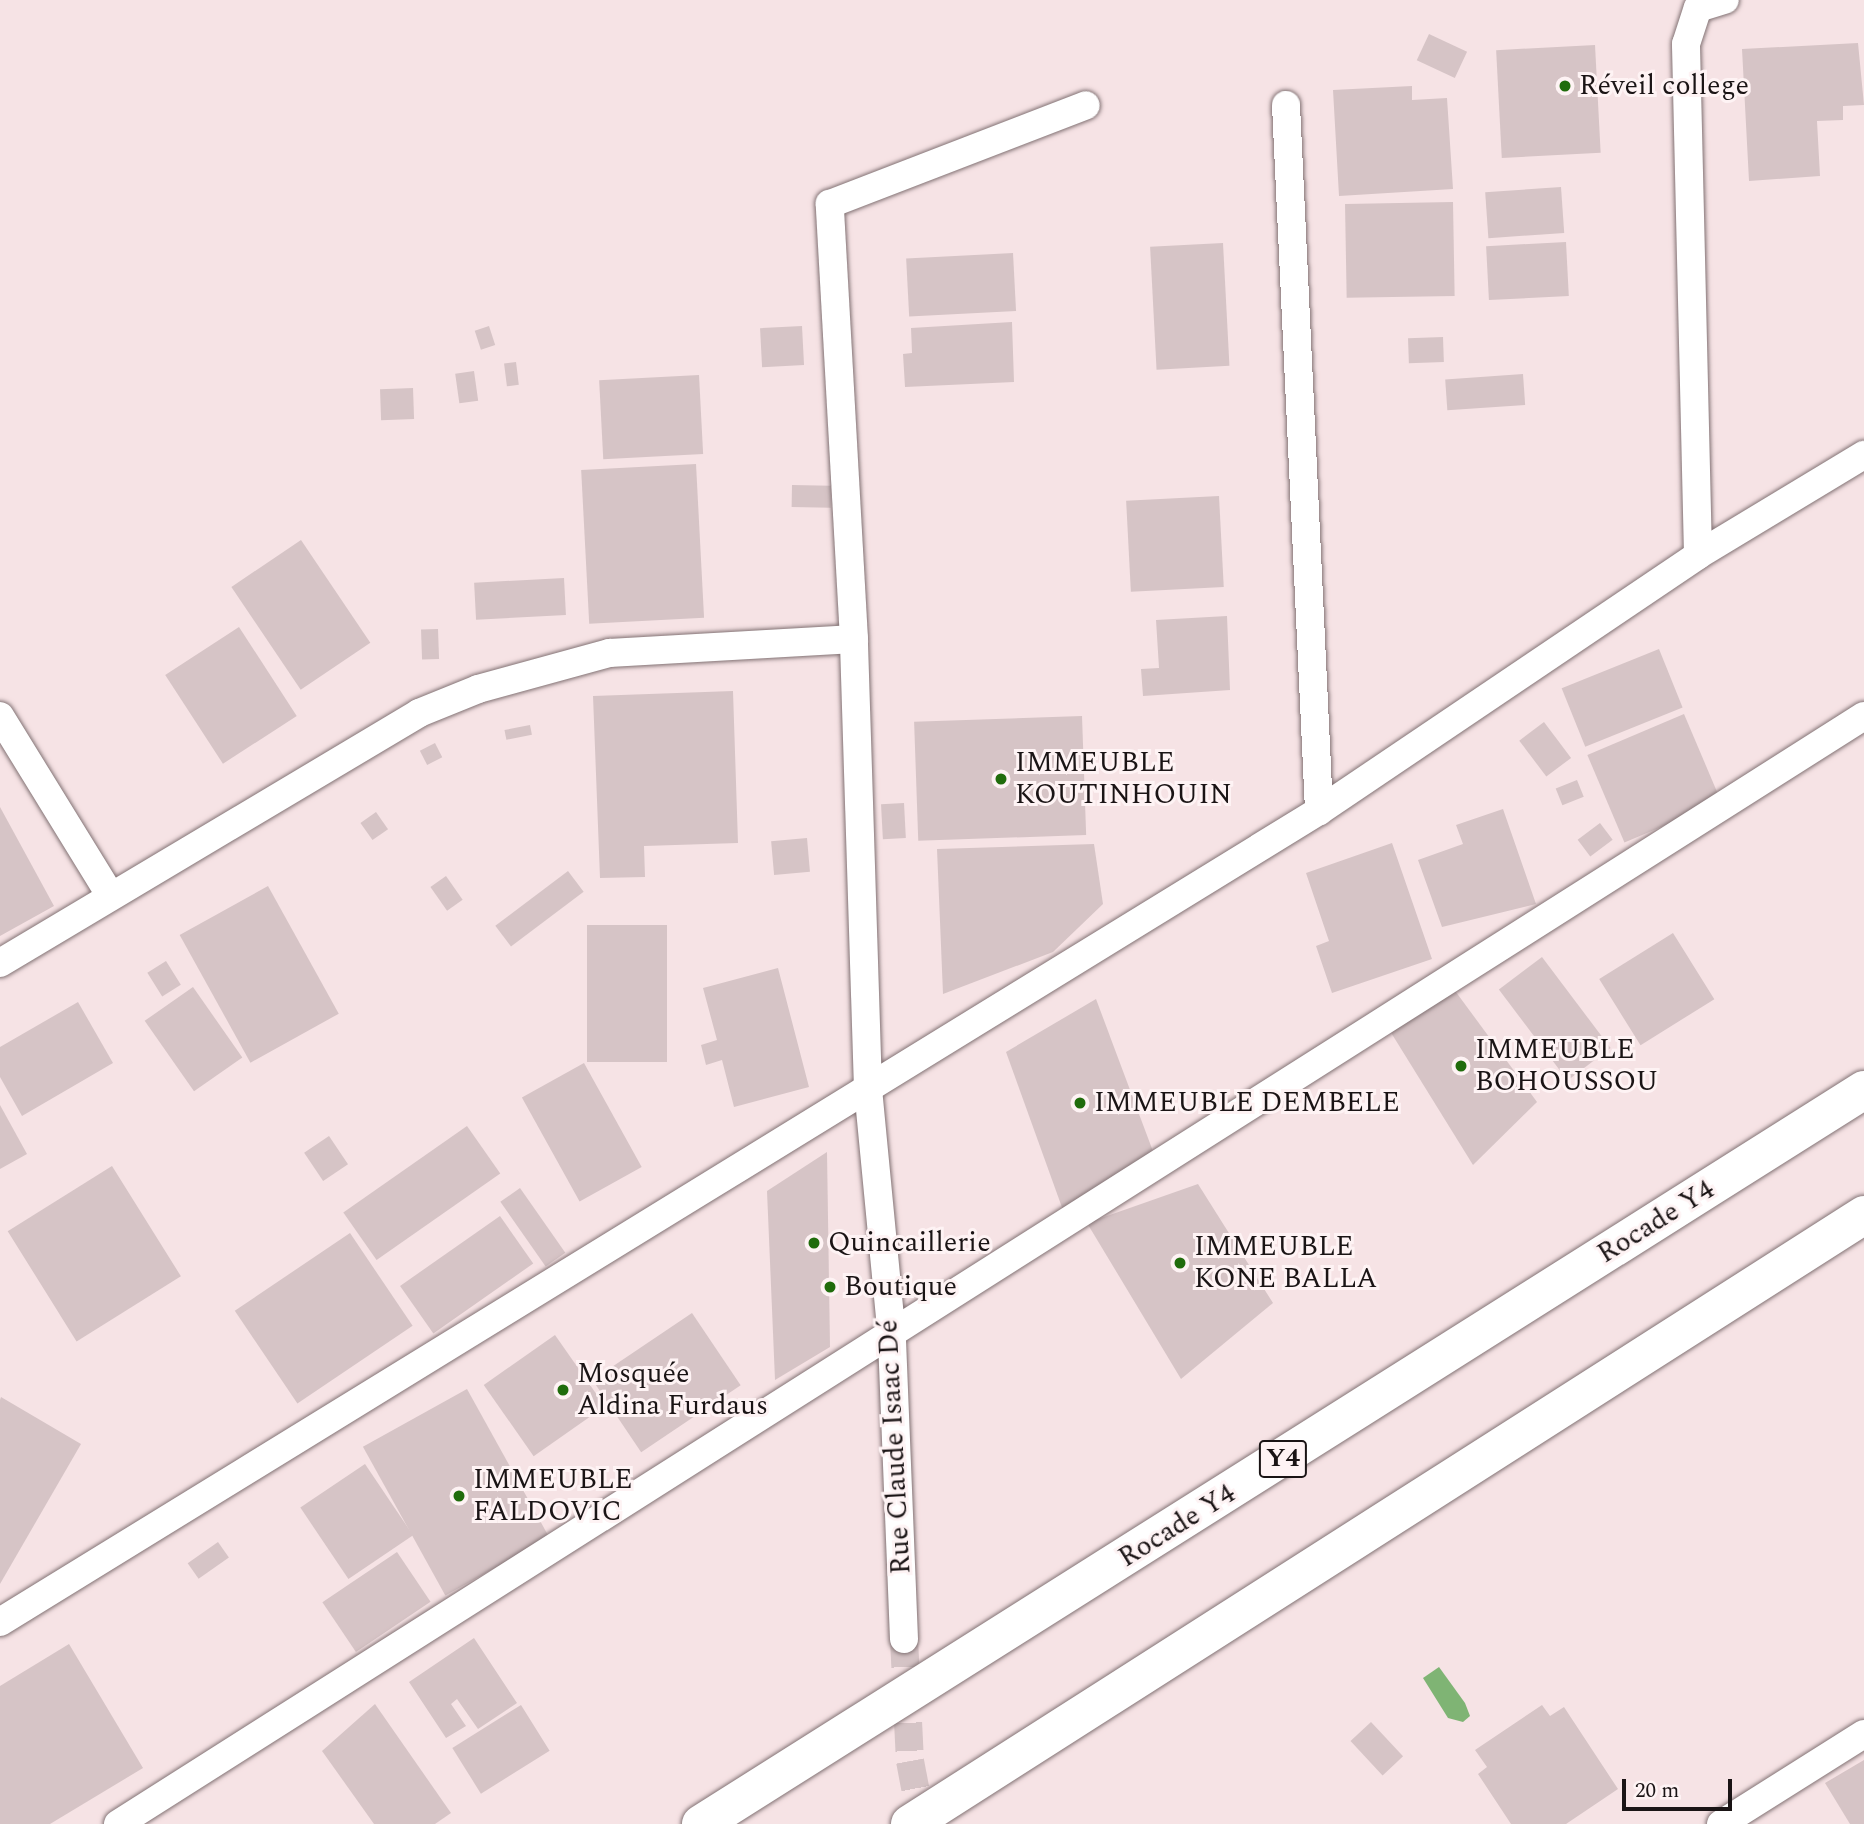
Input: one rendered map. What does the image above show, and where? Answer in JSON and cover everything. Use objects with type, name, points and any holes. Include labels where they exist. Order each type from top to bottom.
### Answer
[{"type":"highway","name":"Rocade Y4","points":[[701,1824],[1864,1090]]},
{"type":"highway","points":[[910,1824],[1864,1214]]},
{"type":"street","points":[[1698,555],[1686,44],[1698,8],[1725,0]]},
{"type":"street","name":"Rue Claude Isaac Dé","points":[[904,1639],[892,1338],[868,1089],[854,639],[830,204],[1086,105]]},
{"type":"street","points":[[1286,105],[1319,811]]},
{"type":"street","points":[[0,1622],[1319,811],[1698,555],[1864,455]]},
{"type":"street","points":[[0,962],[419,713],[478,689],[610,653],[854,639]]},
{"type":"street","points":[[0,716],[110,895]]},
{"type":"street","points":[[118,1824],[892,1338],[1864,716]]},
{"type":"street","points":[[1721,1824],[1864,1734]]},
{"type":"shaded area","points":[[1439,1667],[1465,1703],[1470,1716],[1463,1722],[1448,1718],[1423,1678]]},
{"type":"building","points":[[1429,34],[1467,52],[1455,78],[1417,60]]},
{"type":"building","points":[[1858,43],[1864,105],[1843,106],[1843,120],[1817,121],[1820,176],[1749,181],[1742,49]]},
{"type":"building","points":[[1595,45],[1601,153],[1502,158],[1496,50]]},
{"type":"building","points":[[1412,86],[1412,100],[1447,98],[1453,189],[1339,196],[1333,90]]},
{"type":"building","points":[[1561,187],[1564,233],[1488,238],[1485,192]]},
{"type":"building","points":[[1453,202],[1455,296],[1347,298],[1345,204]]},
{"type":"building","points":[[1566,242],[1569,296],[1489,300],[1486,246]]},
{"type":"building","points":[[1223,243],[1229,366],[1157,370],[1150,247]]},
{"type":"building","points":[[1013,253],[1016,311],[909,317],[906,259]]},
{"type":"building","points":[[1012,322],[1014,382],[905,387],[903,354],[912,353],[911,328]]},
{"type":"building","points":[[489,326],[495,345],[481,350],[475,331]]},
{"type":"building","points":[[802,326],[804,365],[762,367],[760,328]]},
{"type":"building","points":[[1443,337],[1444,362],[1409,363],[1408,338]]},
{"type":"building","points":[[516,362],[519,385],[507,386],[504,363]]},
{"type":"building","points":[[474,371],[478,401],[459,403],[455,374]]},
{"type":"building","points":[[1523,374],[1525,405],[1447,410],[1445,379]]},
{"type":"building","points":[[699,375],[703,454],[603,459],[599,380]]},
{"type":"building","points":[[413,388],[414,419],[381,420],[380,389]]},
{"type":"building","points":[[696,464],[704,618],[589,624],[581,470]]},
{"type":"building","points":[[792,485],[831,486],[831,508],[792,507]]},
{"type":"building","points":[[1219,496],[1224,587],[1131,592],[1126,501]]},
{"type":"building","points":[[301,540],[370,643],[301,690],[231,587]]},
{"type":"building","points":[[564,578],[566,615],[476,620],[474,583]]},
{"type":"building","points":[[1227,616],[1230,690],[1143,696],[1141,669],[1159,668],[1156,620]]},
{"type":"building","points":[[239,627],[297,716],[223,764],[165,675]]},
{"type":"building","points":[[438,629],[439,659],[422,660],[421,630]]},
{"type":"building","points":[[1659,649],[1683,707],[1585,747],[1562,688]]},
{"type":"building","points":[[733,691],[738,843],[644,846],[645,877],[600,878],[593,696]]},
{"type":"building","points":[[1684,714],[1721,801],[1624,842],[1587,755]]},
{"type":"building","name":"IMMEUBLE KOUTINHOUIN","points":[[1082,716],[1086,835],[918,841],[914,722]]},
{"type":"building","points":[[1544,722],[1571,758],[1546,777],[1519,741]]},
{"type":"building","points":[[530,725],[532,735],[506,740],[504,730]]},
{"type":"building","points":[[435,743],[442,757],[427,765],[420,751]]},
{"type":"building","points":[[1577,780],[1584,797],[1562,805],[1556,789]]},
{"type":"building","points":[[904,803],[906,838],[883,839],[881,804]]},
{"type":"building","points":[[0,807],[54,906],[0,936]]},
{"type":"building","points":[[1503,809],[1536,904],[1442,927],[1418,860],[1463,844],[1456,825]]},
{"type":"building","points":[[376,812],[388,829],[372,840],[360,823]]},
{"type":"building","points":[[1600,823],[1613,840],[1590,857],[1578,840]]},
{"type":"building","points":[[807,838],[810,872],[774,875],[771,841]]},
{"type":"building","points":[[1392,843],[1432,959],[1332,993],[1316,946],[1329,941],[1306,873]]},
{"type":"building","points":[[1094,844],[1103,904],[1053,952],[943,994],[937,849]]},
{"type":"building","points":[[568,871],[584,892],[511,947],[495,926]]},
{"type":"building","points":[[446,876],[463,900],[447,911],[430,887]]},
{"type":"building","points":[[268,886],[339,1014],[250,1063],[180,935]]},
{"type":"building","points":[[587,925],[667,925],[667,1062],[587,1062]]},
{"type":"building","points":[[1673,933],[1714,999],[1641,1045],[1599,979]]},
{"type":"building","points":[[1542,957],[1611,1048],[1567,1081],[1499,989]]},
{"type":"building","points":[[166,961],[181,985],[162,996],[147,973]]},
{"type":"building","points":[[778,968],[809,1087],[734,1107],[722,1060],[706,1065],[701,1045],[717,1040],[703,988]]},
{"type":"building","points":[[193,987],[242,1057],[194,1091],[145,1021]]},
{"type":"building","name":"IMMEUBLE BOHOUSSOU","points":[[1453,988],[1537,1102],[1473,1165],[1390,1031]]},
{"type":"building","name":"IMMEUBLE DEMBELE","points":[[1096,999],[1154,1154],[1064,1213],[1006,1052]]},
{"type":"building","points":[[78,1002],[113,1063],[22,1116],[0,1077],[0,1047]]},
{"type":"building","points":[[584,1063],[642,1167],[580,1202],[522,1097]]},
{"type":"building","points":[[0,1105],[27,1154],[0,1169]]},
{"type":"building","points":[[467,1126],[500,1174],[377,1260],[343,1213]]},
{"type":"building","points":[[329,1136],[348,1164],[323,1181],[304,1153]]},
{"type":"building","points":[[827,1152],[830,1347],[775,1380],[767,1191]]},
{"type":"building","points":[[112,1166],[181,1276],[77,1341],[8,1231]]},
{"type":"building","name":"IMMEUBLE KONE BALLA","points":[[1198,1184],[1273,1303],[1181,1379],[1087,1223]]},
{"type":"building","points":[[520,1188],[565,1253],[546,1266],[500,1202]]},
{"type":"building","points":[[500,1216],[533,1264],[433,1333],[400,1286]]},
{"type":"building","points":[[350,1233],[413,1326],[297,1404],[235,1311]]},
{"type":"building","points":[[692,1313],[741,1385],[641,1452],[593,1380]]},
{"type":"building","points":[[555,1335],[605,1406],[534,1456],[484,1385]]},
{"type":"building","name":"IMMEUBLE FALDOVIC","points":[[467,1389],[549,1538],[445,1595],[363,1447]]},
{"type":"building","points":[[1,1397],[81,1444],[0,1584],[0,1400]]},
{"type":"building","points":[[365,1464],[413,1535],[348,1579],[300,1508]]},
{"type":"building","points":[[218,1542],[229,1558],[199,1579],[188,1563]]},
{"type":"building","points":[[397,1552],[431,1602],[356,1652],[322,1602]]},
{"type":"building","points":[[474,1638],[517,1703],[478,1729],[457,1699],[451,1704],[466,1726],[446,1738],[409,1682]]},
{"type":"building","points":[[69,1644],[143,1768],[50,1824],[0,1824],[0,1686]]},
{"type":"building","points":[[375,1704],[451,1813],[435,1824],[374,1824],[322,1751]]},
{"type":"building","points":[[521,1705],[550,1751],[481,1794],[452,1748]]},
{"type":"building","points":[[1542,1705],[1550,1716],[1564,1707],[1618,1789],[1566,1824],[1511,1824],[1478,1774],[1487,1767],[1475,1750]]},
{"type":"building","points":[[1371,1722],[1403,1756],[1383,1775],[1351,1741]]},
{"type":"building","points":[[1864,1760],[1864,1824],[1850,1824],[1825,1783]]},
{"type":"tunnel","points":[[904,1639],[910,1761],[922,1824]]},
{"type":"place","name":"Réveil college","points":[[1565,86]]},
{"type":"place","name":"IMMEUBLE KOUTINHOUIN","points":[[1001,779]]},
{"type":"place","name":"IMMEUBLE BOHOUSSOU","points":[[1461,1066]]},
{"type":"place","name":"IMMEUBLE DEMBELE","points":[[1080,1103]]},
{"type":"place","name":"Quincaillerie","points":[[814,1243]]},
{"type":"place","name":"IMMEUBLE KONE BALLA","points":[[1180,1263]]},
{"type":"place","name":"Boutique","points":[[830,1287]]},
{"type":"place","name":"Mosquée Aldina Furdaus","points":[[563,1390]]},
{"type":"place","name":"IMMEUBLE FALDOVIC","points":[[459,1496]]}]
